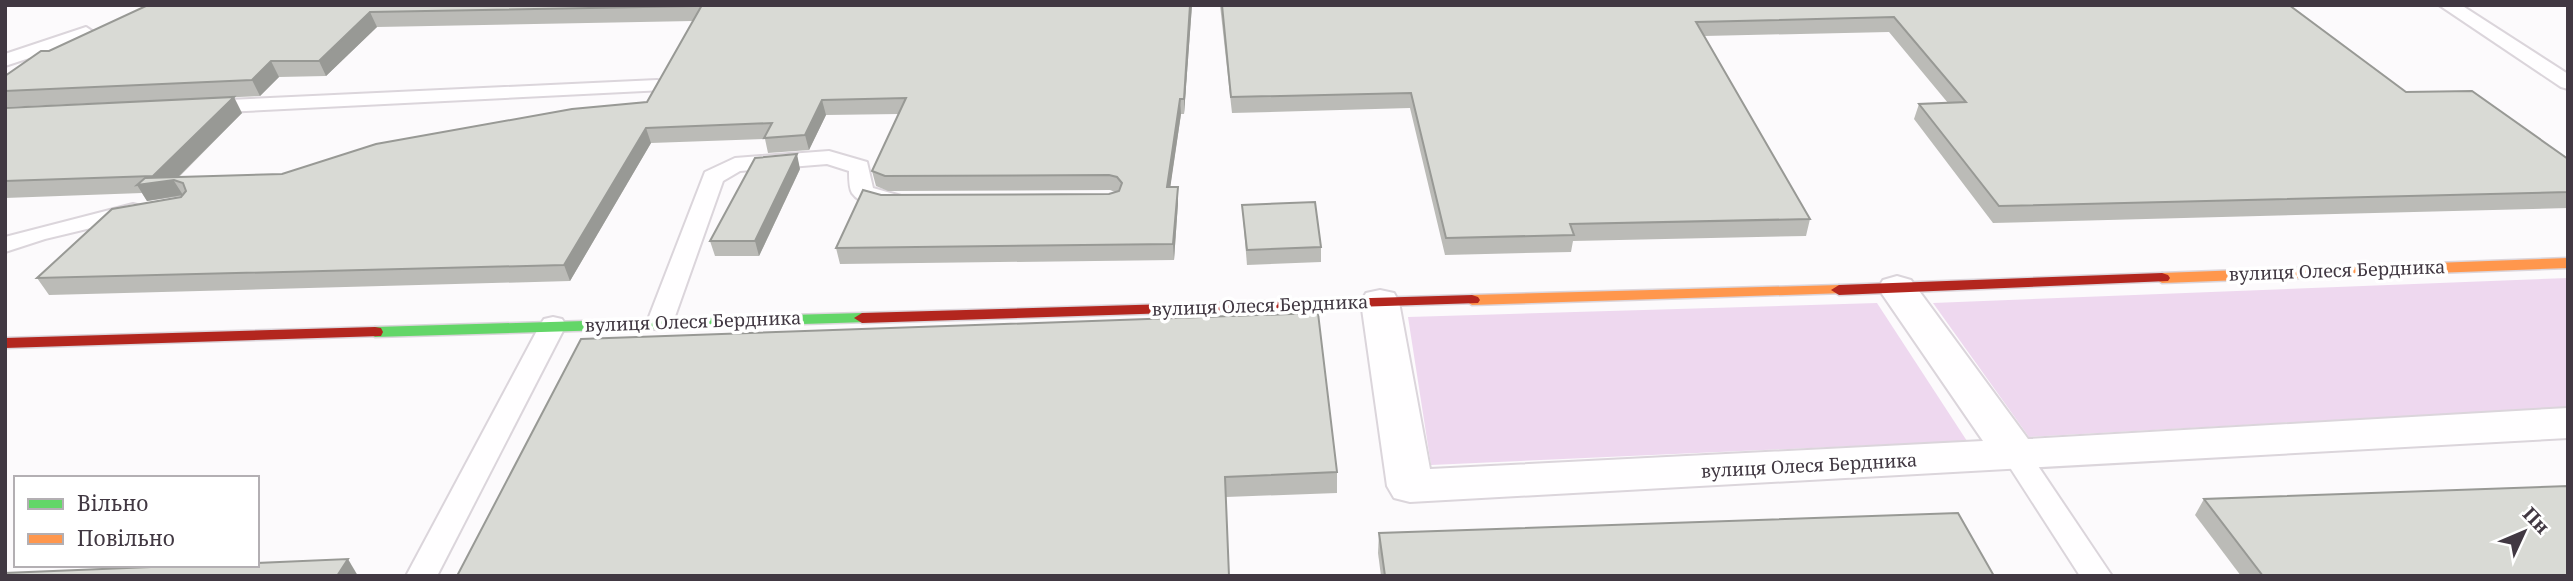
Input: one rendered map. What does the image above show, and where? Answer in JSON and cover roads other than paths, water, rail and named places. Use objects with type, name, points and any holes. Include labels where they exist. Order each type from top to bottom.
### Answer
[{"type":"street","name":"вулиця Олеся Бердника","points":[[5,343],[1897,288],[2568,263]]},
{"type":"street","points":[[1897,288],[2016,455]]},
{"type":"street","name":"вулиця Олеся Бердника","points":[[1380,302],[1410,486],[2016,455],[2568,422]]},
{"type":"lane","points":[[2448,5],[2568,83]]},
{"type":"lane","points":[[5,60],[86,33]]},
{"type":"lane","points":[[186,108],[657,86]]},
{"type":"lane","points":[[660,322],[713,177],[735,164],[829,157],[859,166],[862,191],[884,201],[911,201]]},
{"type":"lane","points":[[5,245],[37,234],[125,212],[160,208]]},
{"type":"lane","points":[[421,576],[553,326]]},
{"type":"lane","points":[[2016,455],[2097,576]]}]
